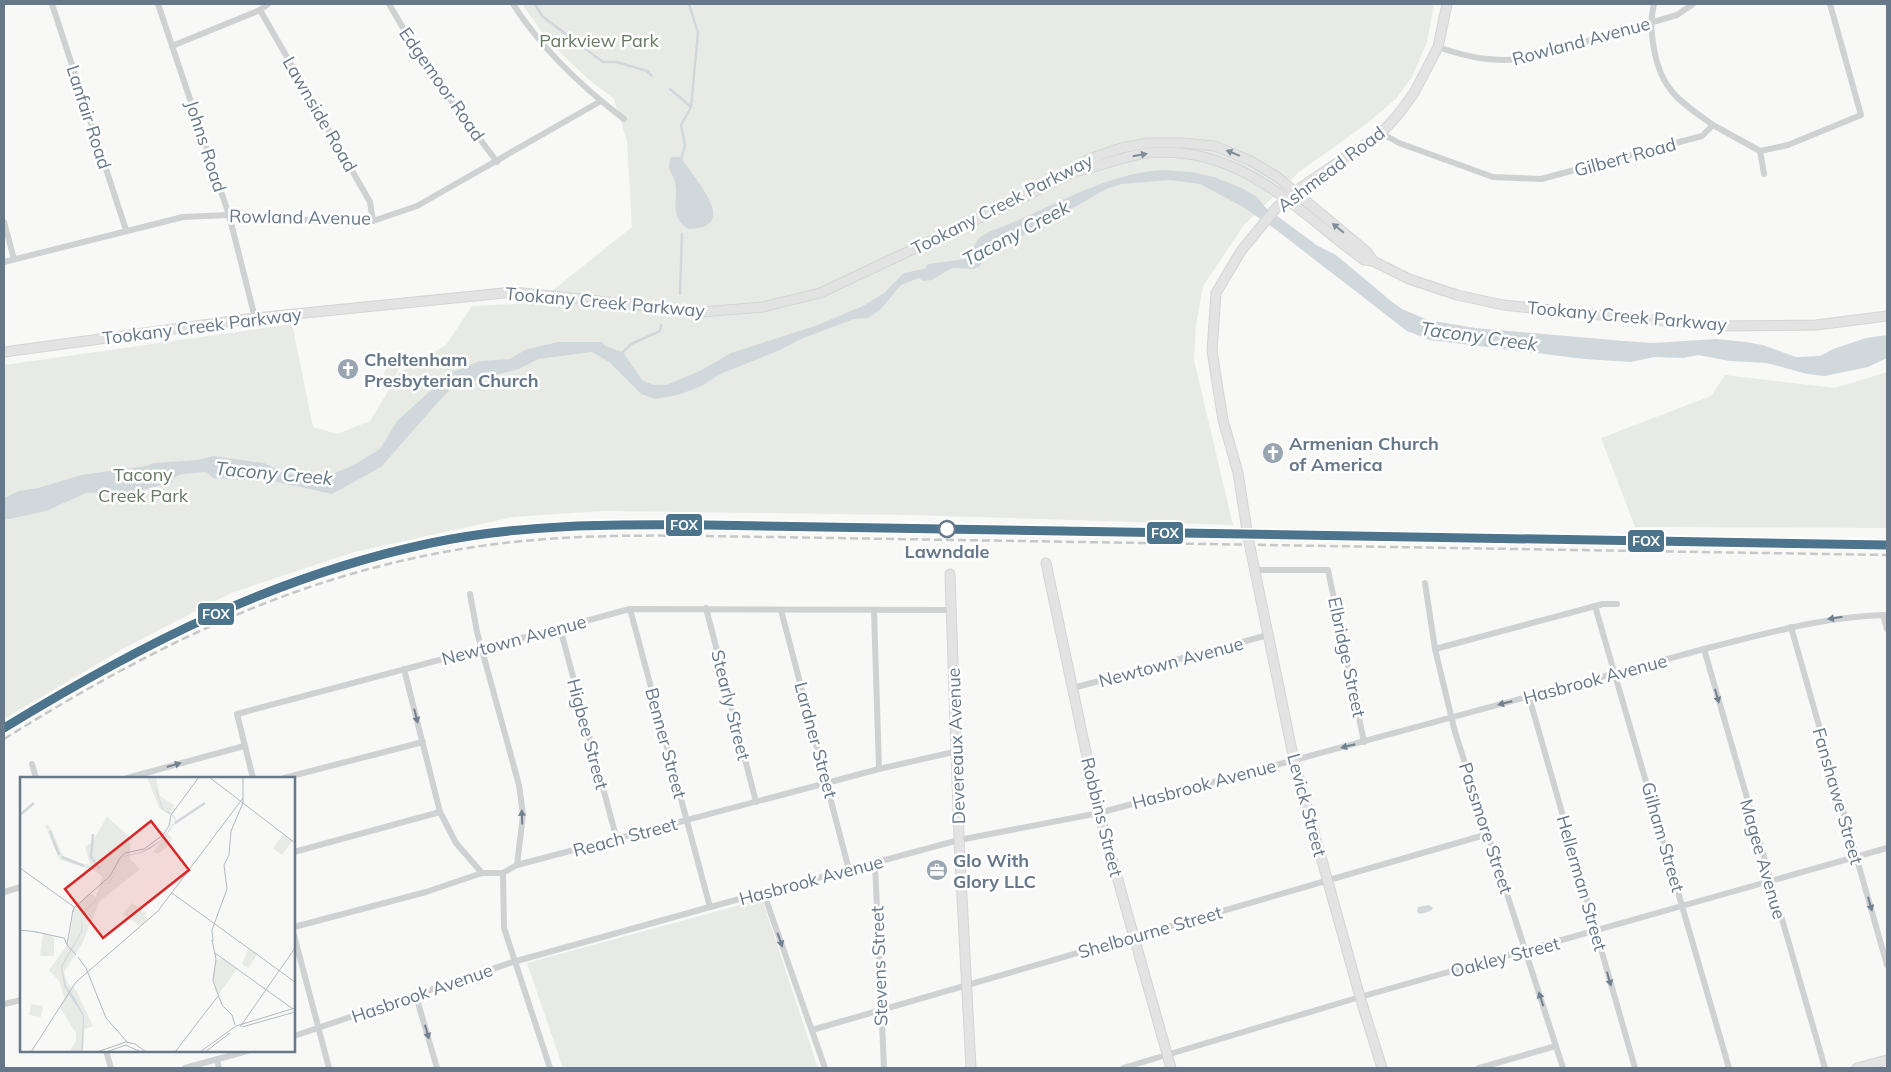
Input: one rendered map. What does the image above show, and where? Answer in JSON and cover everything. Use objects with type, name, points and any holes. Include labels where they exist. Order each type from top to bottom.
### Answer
[{"type":"main road","name":"Ashmead Road","points":[[1248,537],[1238,473],[1223,420],[1211,342],[1216,293],[1241,251],[1278,207],[1295,191],[1381,133],[1414,93],[1438,47],[1447,4]]},
{"type":"main road","name":"Tookany Creek Parkway","points":[[1071,173],[1087,160],[1121,148],[1148,143],[1183,143],[1215,146],[1252,161],[1276,176],[1367,252],[1373,261]]},
{"type":"main road","name":"Tookany Creek Parkway","points":[[4,352],[255,318],[514,292],[701,312],[763,307],[820,293],[1071,173],[1122,158],[1148,153],[1184,153],[1205,156],[1237,167],[1286,200],[1364,260],[1373,261],[1409,279],[1457,295],[1503,305],[1721,326],[1816,325],[1887,316]]},
{"type":"main road","name":"Levick Street","points":[[1248,537],[1294,760],[1360,997],[1382,1068]]},
{"type":"main road","name":"Robbins Street","points":[[1046,563],[1099,813],[1132,937],[1171,1068]]},
{"type":"main road","name":"Devereaux Avenue","points":[[950,574],[958,751],[959,840],[971,1068]]},
{"type":"main road","points":[[1857,1068],[1887,1060]]},
{"type":"street","name":"Lanfair Road","points":[[52,4],[126,230]]},
{"type":"street","name":"Johns Road","points":[[158,4],[229,215],[255,318]]},
{"type":"street","points":[[172,46],[260,10],[268,4]]},
{"type":"street","name":"Edgemoor Road","points":[[389,4],[426,68],[497,162]]},
{"type":"street","points":[[513,4],[536,36],[601,101],[624,119]]},
{"type":"street","points":[[1654,4],[1649,23],[1657,70],[1667,86],[1682,103],[1713,125],[1760,151],[1788,145],[1861,115],[1830,4]]},
{"type":"street","name":"Rowland Avenue","points":[[1438,47],[1471,58],[1511,61],[1530,58],[1677,15],[1693,4]]},
{"type":"street","name":"Lawnside Road","points":[[260,10],[370,202],[373,221]]},
{"type":"street","name":"Rowland Avenue","points":[[4,262],[183,217],[229,215],[324,221],[373,221],[417,206],[601,101]]},
{"type":"street","name":"Gilbert Road","points":[[1381,133],[1399,144],[1493,177],[1540,179],[1702,136],[1713,125]]},
{"type":"street","points":[[1760,151],[1764,174]]},
{"type":"street","points":[[4,222],[14,259]]},
{"type":"street","name":"Elbridge Street","points":[[1254,570],[1328,570],[1364,742]]},
{"type":"street","name":"Passmore Street","points":[[1425,583],[1435,649],[1453,716],[1455,732],[1563,1068]]},
{"type":"street","points":[[470,594],[482,650],[519,784],[523,815],[517,865]]},
{"type":"street","points":[[1435,649],[1603,604],[1617,604]]},
{"type":"street","name":"Gilham Street","points":[[1595,606],[1729,1068]]},
{"type":"street","name":"Stearly Street","points":[[706,608],[756,802]]},
{"type":"street","name":"Newtown Avenue","points":[[244,746],[237,714],[630,609],[951,610]]},
{"type":"street","name":"Benner Street","points":[[630,609],[710,906]]},
{"type":"street","name":"Lardner Street","points":[[781,610],[849,870]]},
{"type":"street","points":[[874,610],[879,769]]},
{"type":"street","points":[[1885,615],[1887,629]]},
{"type":"street","name":"Hasbrook Avenue","points":[[295,1036],[513,962],[710,906],[764,894],[959,840],[1099,813],[1364,742],[1453,716],[1790,627],[1831,618],[1885,615]]},
{"type":"street","name":"Fanshawe Street","points":[[1790,627],[1887,964]]},
{"type":"street","name":"Higbee Street","points":[[560,628],[617,840]]},
{"type":"street","name":"Newtown Avenue","points":[[1073,688],[1268,635]]},
{"type":"street","name":"Magee Avenue","points":[[1704,649],[1769,880],[1825,1068]]},
{"type":"street","points":[[404,669],[440,812],[456,843],[482,873]]},
{"type":"street","name":"Hellerman Street","points":[[1529,697],[1635,1068]]},
{"type":"street","points":[[288,777],[422,742]]},
{"type":"street","points":[[134,777],[149,775],[244,746],[253,777]]},
{"type":"street","name":"Reach Street","points":[[295,927],[426,892],[482,873],[503,873],[517,865],[879,769],[958,751]]},
{"type":"street","points":[[32,764],[36,777]]},
{"type":"street","points":[[295,852],[440,812]]},
{"type":"street","name":"Shelbourne Street","points":[[812,1030],[1488,834]]},
{"type":"street","name":"Oakley Street","points":[[1123,1068],[1360,997],[1596,932],[1769,880],[1856,858],[1887,848]]},
{"type":"street","name":"Stevens Street","points":[[875,863],[884,1068]]},
{"type":"street","points":[[503,873],[504,928],[513,962],[550,1068]]},
{"type":"street","points":[[4,892],[20,887]]},
{"type":"street","points":[[764,894],[825,1068]]},
{"type":"street","points":[[295,939],[329,1068]]},
{"type":"street","points":[[416,996],[437,1068]]},
{"type":"street","points":[[4,1004],[20,1000]]},
{"type":"street","points":[[1480,1068],[1556,1046]]},
{"type":"street","points":[[106,1052],[111,1068]]},
{"type":"street","points":[[185,1068],[244,1052]]},
{"type":"street","points":[[217,1060],[219,1068]]},
{"type":"green space","points":[[522,4],[1434,4],[1427,42],[1412,77],[1396,99],[1365,125],[1299,172],[1244,225],[1203,286],[1196,325],[1194,360],[1233,525],[909,515],[603,511],[513,517],[354,552],[231,593],[126,647],[4,719],[4,365],[292,324],[313,427],[337,434],[370,421],[399,373],[446,345],[472,306],[537,303],[632,227],[627,141],[614,99],[587,78],[550,43]]},
{"type":"green space","points":[[393,362],[400,367],[395,377],[385,377],[384,372]]},
{"type":"green space","points":[[1887,372],[1887,528],[1635,527],[1601,438],[1711,396],[1725,375],[1835,388]]},
{"type":"green space","points":[[762,899],[818,1068],[563,1068],[527,963]]},
{"type":"water","points":[[671,157],[681,157],[709,200],[713,211],[712,220],[704,226],[688,229],[678,218],[676,213],[675,182],[669,168]]},
{"type":"water","name":"Tacony Creek","points":[[1163,170],[1191,172],[1214,177],[1242,188],[1257,197],[1265,207],[1318,246],[1336,255],[1402,309],[1428,320],[1475,328],[1624,341],[1653,343],[1716,339],[1746,342],[1763,345],[1796,357],[1820,356],[1833,349],[1866,338],[1887,335],[1887,358],[1868,367],[1825,376],[1807,374],[1767,363],[1730,361],[1698,355],[1683,358],[1654,357],[1631,362],[1584,359],[1430,340],[1407,331],[1275,229],[1243,207],[1200,184],[1170,180],[1122,184],[1106,189],[1032,232],[1019,237],[1008,246],[989,254],[979,267],[973,269],[952,268],[932,280],[923,281],[919,278],[901,285],[880,310],[868,318],[854,319],[801,339],[780,350],[720,374],[702,386],[678,395],[655,399],[641,394],[609,362],[592,352],[538,359],[519,369],[461,384],[451,389],[381,467],[332,494],[259,478],[246,480],[213,478],[206,472],[182,474],[172,478],[173,482],[136,492],[86,493],[46,511],[4,520],[4,498],[19,491],[38,488],[81,475],[147,466],[153,463],[198,460],[213,456],[264,463],[282,472],[299,476],[327,476],[352,466],[380,449],[397,421],[450,373],[480,361],[510,359],[525,350],[559,342],[602,342],[605,346],[623,352],[642,380],[654,385],[666,385],[702,370],[731,353],[815,326],[863,306],[884,293],[904,273],[924,269],[928,264],[965,259],[980,237],[1076,194],[1119,178]]},
{"type":"water","points":[[1429,905],[1433,908],[1431,911],[1420,914],[1417,912],[1418,907]]},
{"type":"waterway","points":[[535,4],[542,16],[603,62],[616,62],[647,71],[652,76]]},
{"type":"waterway","points":[[689,4],[698,33],[691,107]]},
{"type":"waterway","points":[[670,89],[691,107],[681,125],[685,145],[681,160]]},
{"type":"waterway","points":[[680,294],[682,234]]},
{"type":"waterway","points":[[621,354],[631,344],[660,331],[661,325]]},
{"type":"railway","points":[[1045,530],[1103,535]]},
{"type":"railway","points":[[4,739],[127,667],[189,636],[252,609],[316,585],[382,565],[451,551],[523,541],[554,538],[678,536],[1887,555]]},
{"type":"railway","points":[[1777,547],[1842,544]]},
{"type":"transit line","name":"FOX","points":[[4,728],[157,642],[263,594],[317,574],[373,557],[431,543],[499,532],[568,526],[706,525],[1887,545]]},
{"type":"place","name":"Cheltenham Presbyterian Church","points":[[348,369]]},
{"type":"place","name":"Armenian Church of America","points":[[1273,453]]},
{"type":"place","name":"Lawndale","points":[[947,529]]},
{"type":"place","name":"Glo With Glory LLC","points":[[937,870]]},
{"type":"park label","name":"Parkview Park","points":[[599,40]]},
{"type":"park label","name":"Tacony Creek Park","points":[[143,484]]}]
